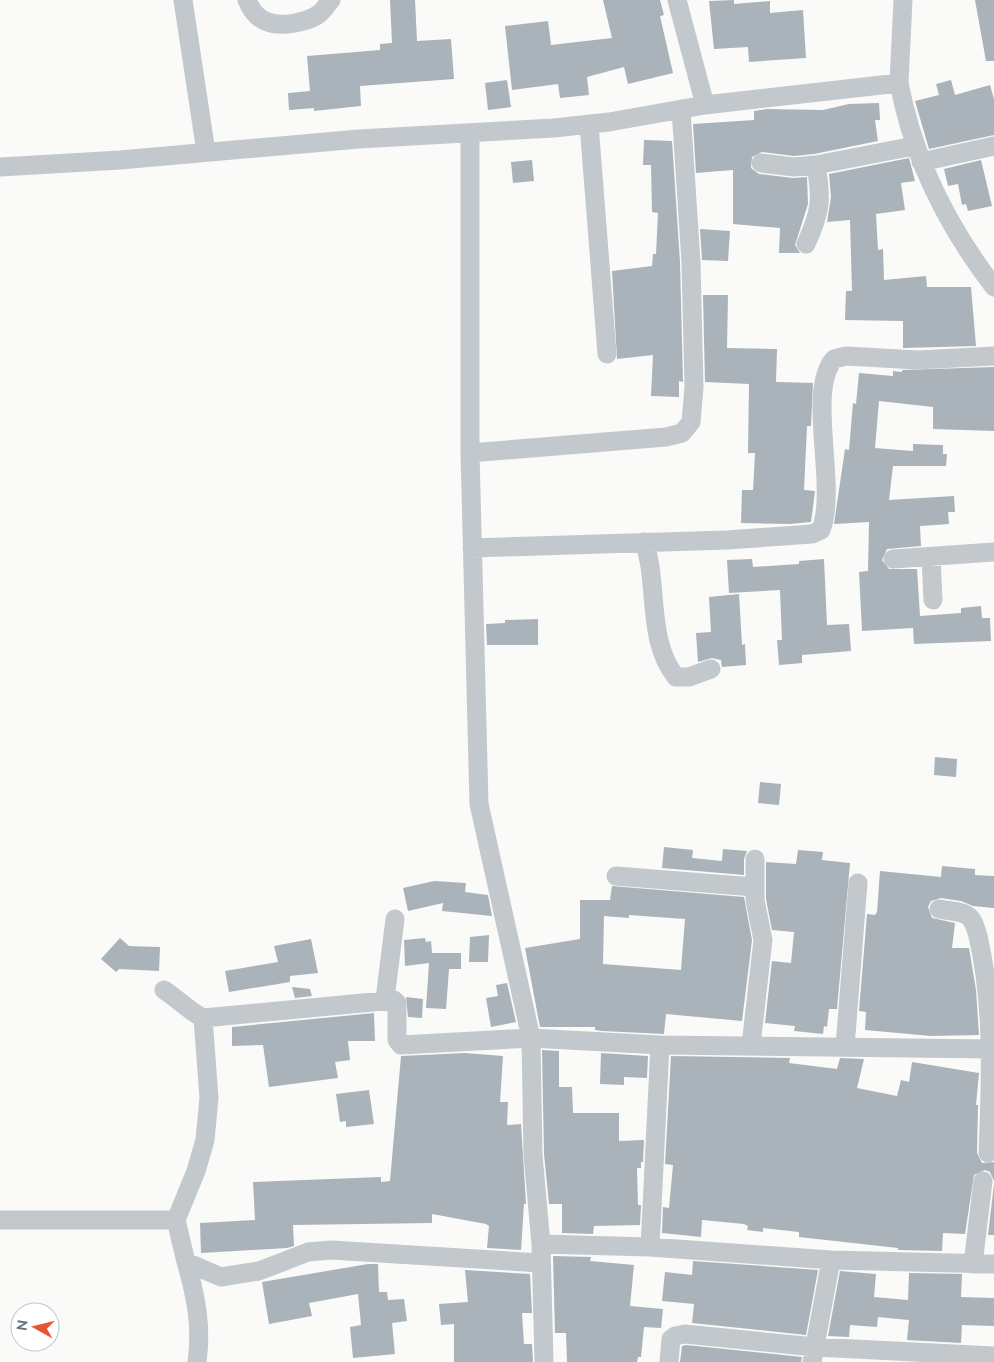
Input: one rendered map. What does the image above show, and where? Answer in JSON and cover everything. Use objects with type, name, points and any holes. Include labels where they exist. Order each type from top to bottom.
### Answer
[{"type":"street","points":[[183,0],[206,152]]},
{"type":"street","points":[[247,0],[256,13],[266,22],[278,26],[308,20],[321,12],[331,0]]},
{"type":"street","points":[[677,0],[704,105]]},
{"type":"street","points":[[903,0],[899,83],[918,154],[947,215],[968,250],[994,287]]},
{"type":"street","points":[[0,167],[120,160],[359,139],[589,124],[704,105],[899,83]]},
{"type":"street","points":[[470,453],[666,437],[682,433],[692,422],[694,387],[691,262],[681,109]]},
{"type":"street","points":[[589,124],[606,354]]},
{"type":"street","points":[[470,133],[470,453],[479,804],[531,1038],[534,1155],[541,1253],[544,1362]]},
{"type":"street","points":[[762,163],[794,166],[816,165],[994,146]]},
{"type":"street","points":[[806,244],[819,216],[820,203],[816,165]]},
{"type":"street","points":[[472,548],[727,540],[812,534],[821,530],[825,521],[827,495],[824,448],[824,373],[834,358],[846,356],[917,360],[994,356]]},
{"type":"street","points":[[644,542],[650,566],[652,604],[664,656],[670,669],[676,677],[689,678],[711,669]]},
{"type":"street","points":[[893,559],[994,552]]},
{"type":"street","points":[[931,557],[933,600]]},
{"type":"street","points":[[751,1045],[763,940],[754,887],[755,859]]},
{"type":"street","points":[[616,876],[754,887]]},
{"type":"street","points":[[845,1047],[858,884]]},
{"type":"street","points":[[938,909],[968,915],[973,922],[982,947],[988,983],[994,1049],[988,1153]]},
{"type":"street","points":[[385,999],[395,919]]},
{"type":"street","points":[[164,990],[181,1001],[192,1013],[203,1018],[385,999],[394,1000],[397,1003],[397,1040],[401,1044],[531,1038],[660,1045],[994,1049]]},
{"type":"street","points":[[197,1362],[199,1344],[198,1309],[176,1220],[196,1171],[205,1140],[209,1098],[203,1018]]},
{"type":"street","points":[[650,1247],[660,1045]]},
{"type":"street","points":[[973,1264],[983,1181]]},
{"type":"street","points":[[0,1220],[176,1220]]},
{"type":"street","points":[[186,1262],[221,1277],[259,1271],[308,1252],[331,1250],[541,1253],[650,1247],[831,1260],[994,1264]]},
{"type":"street","points":[[813,1354],[831,1260]]},
{"type":"street","points":[[669,1362],[672,1339],[675,1336],[684,1334],[813,1354],[994,1356]]},
{"type":"building","points":[[390,0],[415,0],[417,41],[451,39],[454,79],[360,86],[361,106],[314,111],[314,108],[289,110],[288,93],[310,91],[307,56],[380,50],[380,44],[392,43]]},
{"type":"building","points":[[603,0],[660,0],[664,15],[660,16],[673,73],[628,84],[624,67],[587,77],[589,95],[560,98],[558,84],[512,90],[505,26],[548,21],[551,45],[612,38]]},
{"type":"building","points":[[734,0],[734,4],[770,1],[770,13],[803,10],[806,58],[749,62],[748,47],[714,49],[709,1]]},
{"type":"building","points":[[975,0],[994,0],[994,61],[986,61]]},
{"type":"building","points":[[507,80],[511,107],[488,110],[485,83]]},
{"type":"building","points":[[951,80],[955,95],[990,85],[994,99],[994,135],[929,149],[915,101],[939,95],[936,84]]},
{"type":"building","points":[[879,103],[880,120],[875,120],[878,141],[814,154],[794,156],[762,152],[752,157],[751,168],[759,174],[793,178],[807,177],[808,204],[795,245],[800,253],[779,253],[780,228],[733,224],[733,170],[696,173],[693,124],[754,120],[754,111],[767,109],[823,110],[849,104]]},
{"type":"building","points":[[644,140],[672,141],[680,262],[683,382],[679,381],[679,397],[651,396],[653,355],[617,359],[612,271],[652,266],[653,254],[656,254],[658,213],[652,212],[651,165],[643,165]]},
{"type":"building","points":[[909,158],[915,181],[901,183],[905,210],[876,214],[878,250],[883,249],[884,280],[926,276],[927,287],[971,287],[976,346],[903,348],[903,321],[845,320],[846,291],[852,291],[850,220],[827,222],[831,197],[829,174]]},
{"type":"building","points":[[532,160],[534,181],[513,183],[511,162]]},
{"type":"building","points":[[981,160],[992,206],[968,211],[966,204],[962,205],[958,184],[948,186],[944,169]]},
{"type":"building","points":[[700,229],[730,231],[728,261],[702,260]]},
{"type":"building","points":[[703,295],[728,295],[727,348],[777,349],[776,382],[813,383],[811,426],[807,426],[804,490],[815,491],[811,522],[790,524],[741,523],[742,490],[753,490],[755,453],[748,453],[749,384],[705,382]]},
{"type":"building","points":[[994,367],[994,431],[933,429],[933,407],[879,401],[875,448],[913,451],[913,444],[943,445],[943,454],[947,454],[946,466],[893,466],[889,500],[954,496],[955,512],[948,512],[949,524],[920,526],[921,546],[887,549],[882,560],[889,569],[917,569],[920,616],[961,613],[961,608],[981,606],[982,618],[990,618],[991,641],[914,644],[913,628],[862,631],[859,572],[868,571],[869,522],[834,524],[845,449],[849,450],[853,403],[856,404],[859,373],[893,376],[893,371],[902,372],[902,370]]},
{"type":"building","points":[[752,559],[753,567],[799,564],[799,561],[824,559],[827,625],[849,624],[851,651],[802,655],[802,663],[779,665],[777,640],[782,640],[780,590],[729,593],[727,560]]},
{"type":"building","points":[[739,594],[742,645],[745,644],[746,665],[722,667],[721,660],[712,658],[698,662],[696,633],[711,632],[709,597]]},
{"type":"building","points":[[538,619],[538,645],[487,645],[486,624],[505,623],[505,620]]},
{"type":"building","points":[[935,757],[957,759],[956,777],[934,775]]},
{"type":"building","points":[[760,782],[781,784],[779,805],[758,803]]},
{"type":"building","points":[[664,847],[693,850],[692,858],[722,861],[723,849],[747,851],[744,859],[744,875],[662,868]]},
{"type":"building","points":[[798,850],[823,852],[822,860],[850,863],[837,1009],[829,1009],[827,1027],[824,1026],[823,1034],[794,1031],[795,1026],[765,1023],[772,961],[791,963],[794,932],[772,930],[766,899],[766,862],[796,864]]},
{"type":"building","points":[[942,866],[975,869],[975,875],[994,876],[994,908],[973,906],[961,901],[941,898],[931,901],[928,907],[932,918],[955,923],[952,948],[969,948],[976,990],[979,1035],[931,1036],[865,1030],[866,1012],[859,1011],[867,914],[875,915],[877,912],[880,871],[941,877]]},
{"type":"building","points":[[434,881],[466,883],[465,892],[488,895],[492,916],[442,911],[443,903],[408,911],[403,888]]},
{"type":"building","points":[[612,886],[744,897],[752,940],[742,1021],[666,1014],[664,1034],[602,1031],[595,1030],[595,1027],[540,1027],[525,948],[580,939],[580,900],[610,900]],"holes":[[[629,915],[685,919],[681,970],[603,964],[604,916],[629,918]]]},
{"type":"building","points":[[489,935],[488,962],[469,962],[470,937]]},
{"type":"building","points":[[120,938],[129,946],[160,947],[159,971],[119,969],[116,972],[101,959]]},
{"type":"building","points":[[425,938],[426,942],[431,941],[432,953],[461,953],[461,969],[449,969],[446,1009],[426,1008],[429,963],[405,966],[404,940]]},
{"type":"building","points":[[311,939],[318,973],[290,976],[290,982],[229,992],[225,971],[278,962],[274,946]]},
{"type":"building","points":[[507,983],[516,1022],[491,1027],[486,998],[498,996],[496,985]]},
{"type":"building","points":[[292,987],[310,989],[312,996],[295,998]]},
{"type":"building","points":[[406,997],[423,999],[422,1018],[408,1017]]},
{"type":"building","points":[[374,1013],[375,1041],[348,1041],[350,1060],[335,1062],[338,1078],[269,1087],[263,1045],[232,1046],[232,1027]]},
{"type":"building","points":[[542,1050],[559,1051],[559,1087],[572,1087],[573,1113],[619,1113],[619,1141],[644,1140],[643,1162],[641,1162],[641,1168],[637,1168],[638,1205],[641,1205],[640,1225],[594,1226],[593,1234],[562,1233],[562,1204],[549,1204],[544,1154]]},
{"type":"building","points":[[465,1053],[503,1056],[500,1102],[508,1102],[507,1125],[521,1124],[526,1204],[524,1204],[521,1250],[487,1248],[489,1226],[486,1224],[432,1214],[432,1223],[293,1225],[294,1246],[201,1253],[200,1223],[255,1220],[253,1182],[381,1177],[381,1182],[390,1181],[401,1056]]},
{"type":"building","points":[[601,1053],[648,1056],[647,1078],[624,1077],[624,1085],[600,1084]]},
{"type":"building","points":[[671,1056],[790,1058],[789,1063],[837,1069],[840,1058],[864,1059],[857,1088],[897,1096],[901,1080],[909,1082],[912,1062],[979,1073],[976,1105],[978,1105],[977,1153],[982,1163],[994,1162],[994,1181],[990,1172],[985,1170],[974,1175],[965,1234],[943,1233],[942,1251],[898,1250],[898,1248],[799,1237],[799,1232],[763,1228],[763,1232],[747,1230],[748,1226],[744,1224],[702,1220],[701,1237],[662,1233],[663,1207],[669,1208],[673,1165],[665,1164]]},
{"type":"building","points":[[369,1090],[374,1124],[346,1127],[346,1121],[340,1122],[336,1094]]},
{"type":"building","points":[[994,1184],[994,1235],[988,1235]]},
{"type":"building","points":[[553,1256],[591,1257],[590,1261],[634,1265],[630,1306],[663,1309],[661,1328],[644,1327],[641,1357],[638,1357],[637,1362],[567,1362],[566,1333],[555,1333]]},
{"type":"building","points":[[693,1261],[818,1270],[806,1335],[692,1323],[694,1304],[662,1301],[665,1272],[692,1275]]},
{"type":"building","points":[[368,1264],[378,1264],[379,1292],[387,1292],[388,1300],[404,1299],[407,1321],[392,1323],[395,1354],[353,1358],[350,1327],[361,1325],[358,1294],[309,1303],[312,1316],[269,1324],[262,1282]]},
{"type":"building","points":[[465,1270],[530,1274],[532,1313],[522,1313],[524,1344],[532,1344],[533,1362],[454,1362],[454,1324],[441,1325],[439,1304],[468,1302]]},
{"type":"building","points":[[840,1271],[876,1274],[874,1297],[908,1300],[909,1273],[962,1274],[961,1297],[994,1298],[994,1326],[962,1325],[961,1343],[907,1340],[909,1320],[878,1317],[877,1327],[850,1325],[849,1337],[828,1336]]},
{"type":"building","points":[[682,1346],[802,1357],[801,1362],[680,1362]]}]
